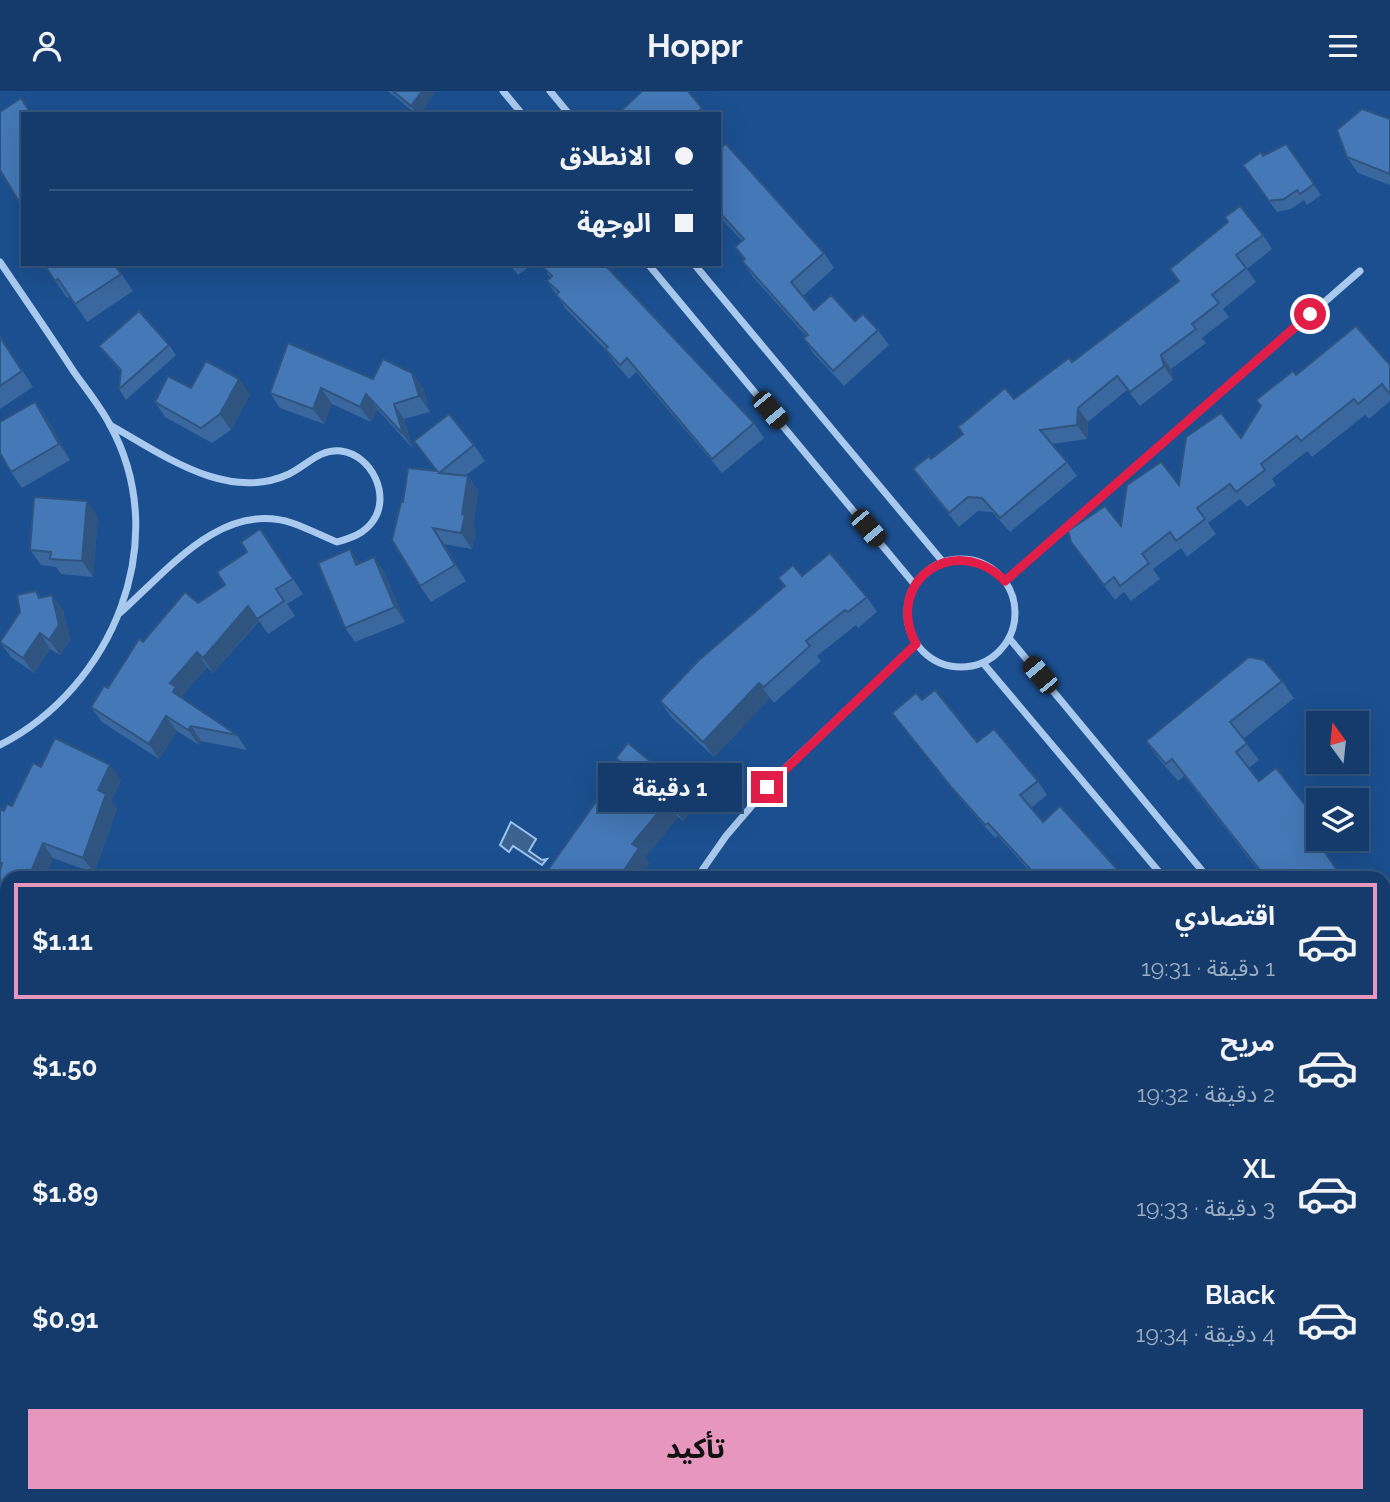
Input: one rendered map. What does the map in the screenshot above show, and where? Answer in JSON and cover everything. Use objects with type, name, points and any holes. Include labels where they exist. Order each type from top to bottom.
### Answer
[{"type":"street","points":[[503,91],[520,112]]},
{"type":"street","points":[[550,91],[567,112]]},
{"type":"street","points":[[0,262],[110,425],[125,461],[134,512],[131,575],[120,613],[104,648],[83,680],[56,708],[1,746]]},
{"type":"street","points":[[650,266],[915,585]]},
{"type":"street","points":[[696,266],[943,562]]},
{"type":"street","points":[[1005,581],[1360,271]]},
{"type":"street","points":[[110,425],[191,471],[239,482],[289,474],[321,453],[343,451],[363,460],[377,478],[381,499],[374,520],[358,536],[337,542],[291,522],[266,518],[241,521],[217,530],[120,613]]},
{"type":"street","points":[[960,559],[977,561],[993,569],[1005,581],[1015,603],[1014,627],[1009,638],[998,653],[983,663],[965,667],[946,665],[929,657],[916,644],[908,620],[910,596],[927,571],[943,562],[960,559]]},
{"type":"street","points":[[1009,638],[1202,871]]},
{"type":"street","points":[[702,871],[726,836],[779,774],[916,644]]},
{"type":"street","points":[[983,663],[1157,871]]},
{"type":"water","points":[[511,822],[536,839],[529,851],[542,860],[547,859],[542,865],[513,846],[509,852],[500,845]]},
{"type":"building","points":[[393,91],[422,91],[411,106]]},
{"type":"building","points":[[642,91],[688,91],[702,108],[698,112],[622,110]]},
{"type":"building","points":[[21,98],[30,112],[21,112],[21,205],[0,170],[0,112]]},
{"type":"building","points":[[1362,109],[1390,119],[1390,174],[1347,157],[1337,130]]},
{"type":"building","points":[[726,144],[824,253],[791,282],[814,310],[831,295],[855,321],[863,314],[878,330],[833,371],[803,338],[808,335],[742,261],[745,259],[735,247],[744,239],[721,214],[721,148]]},
{"type":"building","points":[[1286,144],[1314,184],[1300,194],[1297,190],[1284,199],[1269,201],[1243,165],[1261,152],[1263,156]]},
{"type":"building","points":[[1240,206],[1263,235],[1236,255],[1246,268],[1212,295],[1219,303],[1192,324],[1196,329],[1161,355],[1164,366],[1130,392],[1117,376],[1078,408],[1077,425],[1040,430],[1067,462],[1000,518],[982,498],[968,497],[949,513],[913,469],[929,456],[931,459],[963,434],[958,427],[1005,388],[1014,399],[1069,358],[1072,362],[1179,281],[1170,269],[1228,222],[1225,217]]},
{"type":"building","points":[[45,266],[115,266],[121,274],[75,304],[58,279],[55,281]]},
{"type":"building","points":[[606,266],[754,423],[712,459],[627,358],[620,365],[605,349],[608,347],[556,295],[559,292],[547,281],[552,276],[543,267]]},
{"type":"building","points":[[139,311],[169,345],[119,389],[121,370],[99,346]]},
{"type":"building","points":[[1356,326],[1390,365],[1390,392],[1382,384],[1358,404],[1354,399],[1301,441],[1297,436],[1261,464],[1265,470],[1236,492],[1230,484],[1197,508],[1205,519],[1176,541],[1170,532],[1142,554],[1149,563],[1120,586],[1114,577],[1104,585],[1071,542],[1068,531],[1105,506],[1121,526],[1127,485],[1161,462],[1179,485],[1186,437],[1221,413],[1241,438],[1261,406],[1256,400],[1293,371],[1296,375]]},
{"type":"building","points":[[0,337],[22,371],[0,386]]},
{"type":"building","points":[[288,343],[373,379],[383,359],[412,373],[419,396],[394,404],[403,434],[366,394],[360,407],[321,388],[313,409],[270,393]]},
{"type":"building","points":[[206,361],[239,379],[220,414],[201,428],[155,402],[168,376],[191,388]]},
{"type":"building","points":[[35,402],[59,444],[11,472],[0,453],[0,422]]},
{"type":"building","points":[[449,414],[474,445],[439,473],[468,476],[462,514],[465,515],[461,533],[433,528],[455,565],[420,586],[392,540],[403,502],[408,468],[437,471],[414,441]]},
{"type":"building","points":[[34,497],[87,501],[82,561],[50,559],[51,552],[30,550]]},
{"type":"building","points":[[260,529],[293,579],[276,589],[284,601],[257,619],[248,606],[203,658],[197,652],[170,683],[176,687],[173,692],[237,735],[191,726],[188,730],[166,716],[149,744],[91,707],[104,686],[108,688],[139,639],[143,642],[185,592],[198,603],[225,585],[217,572],[247,552],[241,542]]},
{"type":"building","points":[[350,549],[356,565],[374,557],[395,607],[345,628],[318,563]]},
{"type":"building","points":[[830,553],[867,597],[848,612],[845,610],[806,641],[810,646],[764,687],[759,683],[703,742],[660,701],[699,660],[785,586],[778,578],[793,565],[802,576]]},
{"type":"building","points":[[36,591],[39,598],[52,595],[59,625],[49,640],[40,633],[23,658],[0,642],[20,612],[17,595]]},
{"type":"building","points":[[1249,657],[1264,660],[1282,681],[1230,722],[1247,743],[1236,752],[1259,781],[1276,768],[1306,806],[1306,851],[1324,851],[1338,871],[1261,871],[1172,759],[1166,764],[1146,741]]},
{"type":"building","points":[[935,690],[977,742],[994,729],[1038,781],[1020,795],[1043,822],[1060,806],[1119,871],[1032,871],[952,788],[892,713],[916,693],[922,700]]},
{"type":"building","points":[[55,738],[110,765],[98,790],[106,794],[83,858],[43,843],[31,871],[0,871],[0,809],[4,811],[7,804],[12,806],[33,763],[41,767]]},
{"type":"building","points":[[628,743],[685,790],[672,806],[667,802],[632,844],[639,848],[623,871],[549,871],[602,793],[599,791],[622,763],[616,758]]},
{"type":"route","points":[[767,787],[916,644],[908,620],[908,608],[915,585],[927,571],[943,562],[960,559],[977,561],[993,569],[1005,581],[1310,314]]}]
